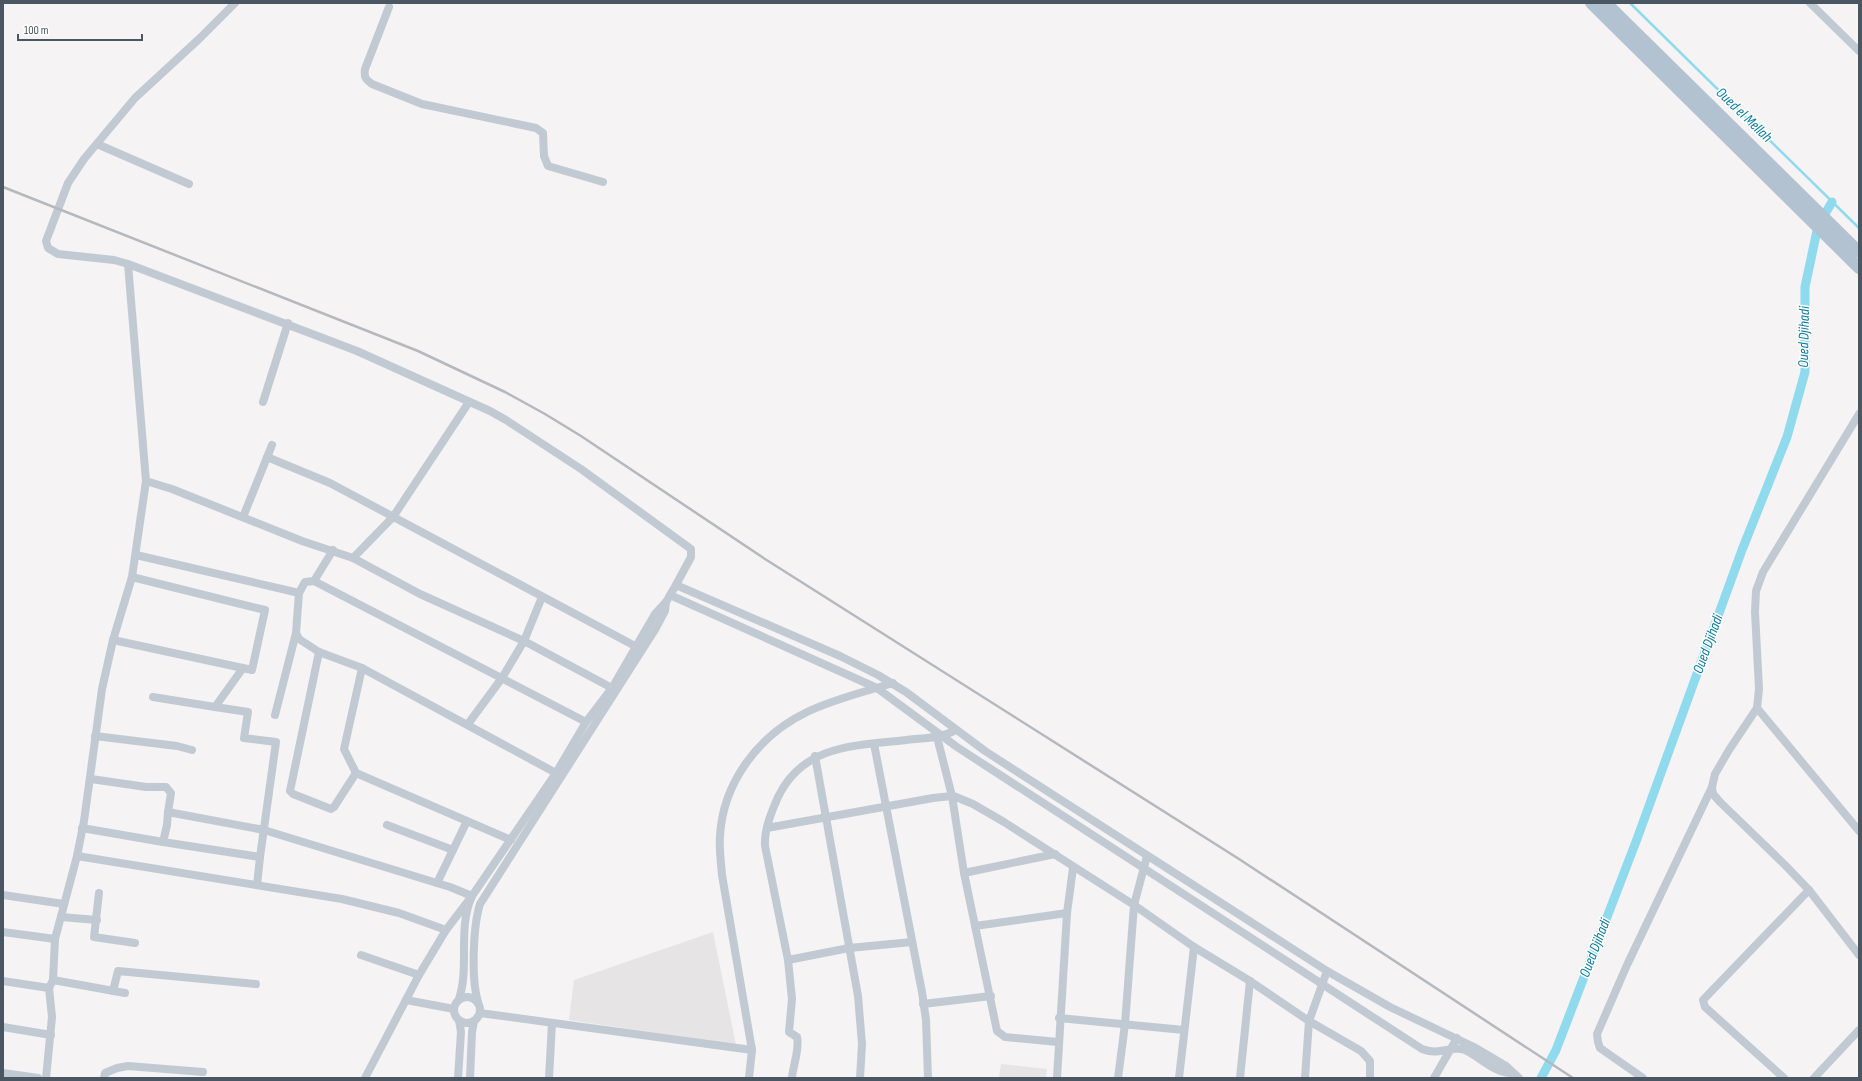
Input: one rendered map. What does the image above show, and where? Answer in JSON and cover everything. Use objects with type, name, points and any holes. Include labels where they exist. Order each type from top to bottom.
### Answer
[{"type":"main road","points":[[1591,3],[1859,268]]},
{"type":"main road","points":[[1606,3],[1859,252]]},
{"type":"street","points":[[235,3],[199,39],[135,98],[73,173],[46,241],[48,248],[58,254],[114,260],[128,264],[288,323],[357,351],[469,402],[512,424],[581,469],[690,546],[692,554],[676,585],[655,614],[635,646],[612,688],[586,722],[556,773],[511,840],[446,930],[419,975],[365,1077]]},
{"type":"street","points":[[1810,3],[1859,51]]},
{"type":"street","points":[[387,4],[365,69],[364,76],[366,80],[372,84],[422,104],[536,128],[543,133],[544,156],[548,166],[603,182]]},
{"type":"street","points":[[97,144],[189,184]]},
{"type":"street","points":[[46,1078],[52,1017],[49,988],[53,980],[55,939],[77,856],[91,779],[95,736],[113,640],[132,577],[146,481],[128,264]]},
{"type":"street","points":[[263,402],[288,323]]},
{"type":"street","points":[[353,558],[393,517],[469,402]]},
{"type":"street","points":[[1643,1078],[1600,1048],[1597,1034],[1627,965],[1712,787],[1715,774],[1756,708],[1759,689],[1755,612],[1756,591],[1763,572],[1785,533],[1859,414]]},
{"type":"street","points":[[243,517],[272,445]]},
{"type":"street","points":[[267,457],[330,483],[635,646]]},
{"type":"street","points":[[146,481],[172,489],[302,541],[333,550],[353,558],[420,594],[524,641],[612,688]]},
{"type":"street","points":[[314,581],[333,550]]},
{"type":"street","points":[[136,555],[299,593]]},
{"type":"street","points":[[113,640],[252,670],[265,610],[132,577]]},
{"type":"street","points":[[275,715],[296,633],[299,593],[305,582],[314,581],[586,722]]},
{"type":"street","points":[[676,585],[840,656],[893,683],[985,751],[1327,971],[1390,1007],[1457,1038],[1506,1066],[1512,1075]]},
{"type":"street","points":[[468,724],[502,678],[524,641],[542,597]]},
{"type":"street","points":[[668,598],[877,688],[940,737],[1422,1049],[1438,1052],[1464,1050],[1502,1072],[1519,1078]]},
{"type":"street","points":[[470,1078],[472,1032],[474,1021],[480,1013],[474,976],[477,917],[480,904],[656,628],[665,612],[668,598]]},
{"type":"street","points":[[296,633],[299,639],[319,652],[362,668],[468,724],[556,773]]},
{"type":"street","points":[[319,652],[290,791],[293,794],[332,808],[356,773]]},
{"type":"street","points":[[215,707],[243,668]]},
{"type":"street","points":[[362,668],[344,749],[356,773],[511,840]]},
{"type":"street","points":[[748,1078],[752,1050],[722,875],[720,835],[723,812],[743,766],[758,748],[775,732],[805,713],[820,706],[893,683]]},
{"type":"street","points":[[153,697],[211,708],[215,707],[248,712],[244,738],[276,742],[257,885]]},
{"type":"street","points":[[1756,708],[1859,831]]},
{"type":"street","points":[[792,1078],[794,1062],[799,1045],[797,1037],[789,1032],[792,999],[788,960],[768,868],[764,836],[771,812],[789,778],[796,770],[816,756],[838,748],[940,737],[956,730]]},
{"type":"street","points":[[95,736],[177,746],[192,750]]},
{"type":"street","points":[[940,737],[952,796],[964,873],[999,1034],[1005,1037],[1058,1042]]},
{"type":"street","points":[[874,744],[926,1020],[928,1078]]},
{"type":"street","points":[[816,756],[862,1024],[860,1078]]},
{"type":"street","points":[[91,779],[146,787],[166,788],[170,793],[168,825],[163,842]]},
{"type":"street","points":[[1712,787],[1713,794],[1720,802],[1809,890],[1859,955]]},
{"type":"street","points":[[767,828],[885,806],[952,796],[973,804],[1055,854],[1073,868],[1134,905],[1194,947],[1250,981],[1309,1021],[1369,1057],[1371,1066],[1370,1078]]},
{"type":"street","points":[[168,812],[264,830],[437,883],[472,896]]},
{"type":"street","points":[[437,883],[467,821]]},
{"type":"street","points":[[387,825],[453,850]]},
{"type":"street","points":[[82,828],[260,857]]},
{"type":"street","points":[[964,873],[1055,854]]},
{"type":"street","points":[[77,856],[342,899],[399,913],[446,930]]},
{"type":"street","points":[[1118,1078],[1125,1024],[1134,905],[1147,856]]},
{"type":"street","points":[[1057,1078],[1059,1018],[1067,913],[1073,868]]},
{"type":"street","points":[[1784,1078],[1705,1007],[1703,1000],[1809,890]]},
{"type":"street","points":[[100,893],[94,937],[135,943]]},
{"type":"street","points":[[3,895],[64,904]]},
{"type":"street","points":[[472,896],[466,916],[463,980],[459,999],[454,1009],[455,1015],[459,1020],[466,1023],[474,1021]]},
{"type":"street","points":[[975,926],[1067,913]]},
{"type":"street","points":[[61,917],[97,920]]},
{"type":"street","points":[[3,932],[55,939]]},
{"type":"street","points":[[788,960],[849,948],[912,942]]},
{"type":"street","points":[[1179,1078],[1194,947]]},
{"type":"street","points":[[361,955],[419,975]]},
{"type":"street","points":[[113,991],[118,971],[256,984]]},
{"type":"street","points":[[1305,1078],[1309,1021],[1321,984],[1327,971]]},
{"type":"street","points":[[53,980],[126,993]]},
{"type":"street","points":[[3,981],[49,988]]},
{"type":"street","points":[[1240,1078],[1250,981]]},
{"type":"street","points":[[923,1004],[991,996]]},
{"type":"street","points":[[459,999],[469,997],[478,1002]]},
{"type":"street","points":[[406,1000],[454,1009]]},
{"type":"street","points":[[480,1013],[752,1050]]},
{"type":"street","points":[[1059,1018],[1184,1030]]},
{"type":"street","points":[[458,1078],[461,1032],[459,1020]]},
{"type":"street","points":[[549,1078],[552,1023]]},
{"type":"street","points":[[3,1027],[51,1035]]},
{"type":"street","points":[[1814,1078],[1859,1030]]},
{"type":"street","points":[[1434,1078],[1452,1050],[1457,1038]]},
{"type":"street","points":[[104,1078],[105,1073],[117,1068],[128,1066],[203,1072]]},
{"type":"street","points":[[3,1073],[38,1078]]},
{"type":"shaded area","points":[[713,932],[736,1045],[569,1020],[574,980]]},
{"type":"shaded area","points":[[1001,1064],[1047,1069],[1046,1078],[999,1078]]},
{"type":"waterway","name":"Oued el Mellah","points":[[1630,3],[1859,228]]},
{"type":"waterway","name":"Oued Djihadi","points":[[1541,1078],[1556,1050],[1637,839],[1742,550],[1787,437],[1805,372],[1805,287],[1818,226],[1832,202]]},
{"type":"railway","points":[[3,187],[418,351],[505,392],[545,414],[581,436],[765,559],[1239,859],[1573,1078]]}]
